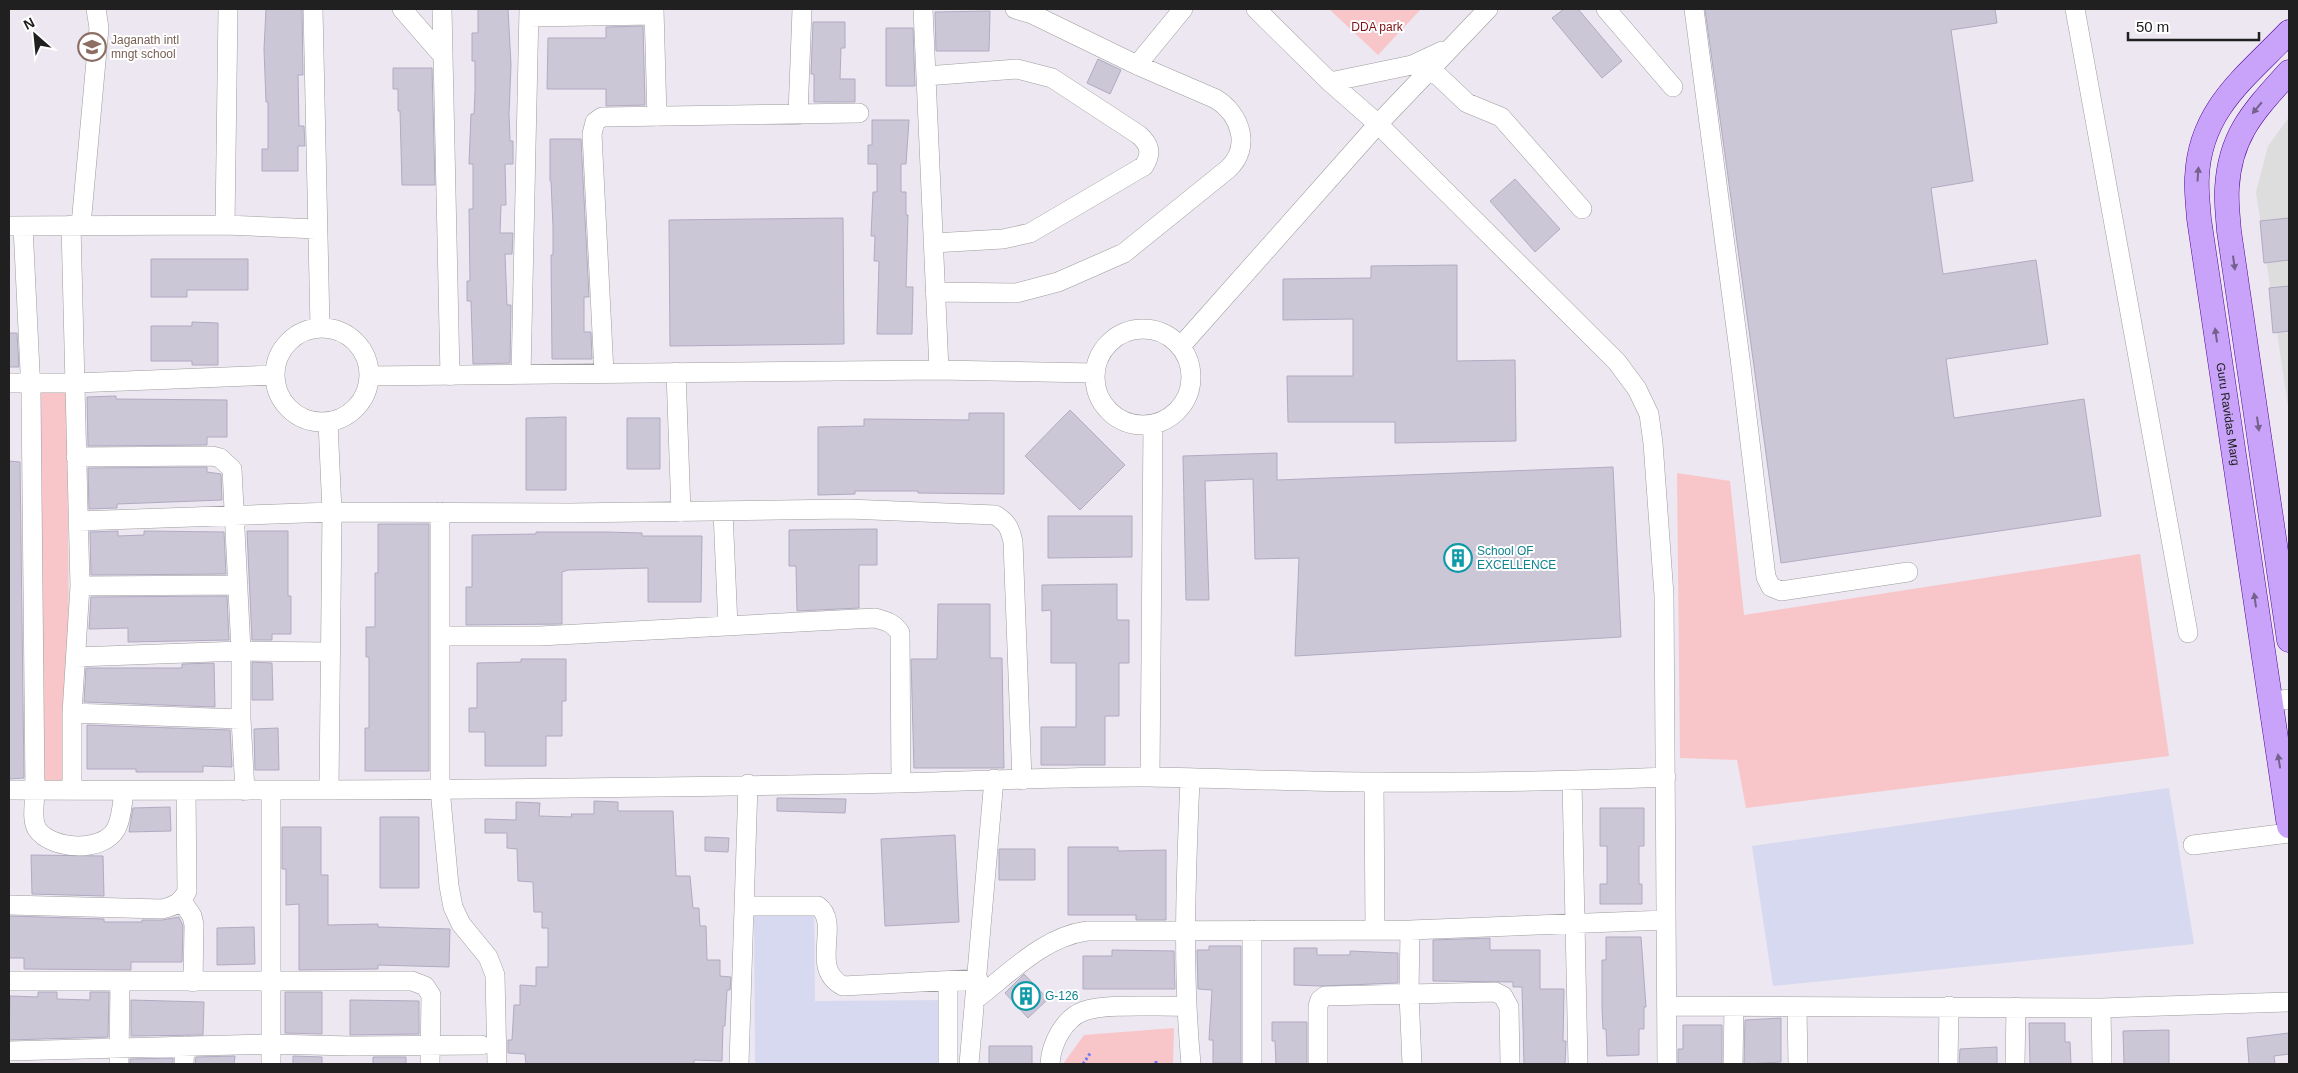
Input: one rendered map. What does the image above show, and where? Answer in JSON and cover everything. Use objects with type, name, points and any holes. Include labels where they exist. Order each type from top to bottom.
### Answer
[{"type":"main road","name":"Guru Ravidas Marg","points":[[2289,32],[2224,100],[2210,121],[2202,145],[2197,177],[2199,219],[2280,700],[2289,826]]},
{"type":"main road","points":[[2289,72],[2254,112],[2240,133],[2232,157],[2227,189],[2229,231],[2289,640]]},
{"type":"street","points":[[72,790],[72,713],[80,586],[75,383],[76,225],[99,28],[96,9]]},
{"type":"street","points":[[225,225],[228,9]]},
{"type":"street","points":[[313,9],[316,229],[320,327]]},
{"type":"street","points":[[402,9],[443,56]]},
{"type":"street","points":[[442,9],[450,376]]},
{"type":"street","points":[[798,115],[802,9]]},
{"type":"street","points":[[923,9],[939,370]]},
{"type":"street","points":[[935,292],[1016,293],[1058,282],[1124,253],[1235,162],[1241,148],[1236,117],[1228,106],[1137,65],[1032,14],[1015,9]]},
{"type":"street","points":[[1137,65],[1183,9]]},
{"type":"street","points":[[1256,9],[1330,82],[1378,124],[1617,362],[1637,389],[1649,414],[1653,443],[1664,595],[1667,1064]]},
{"type":"street","points":[[1606,9],[1673,87]]},
{"type":"street","points":[[1694,9],[1741,366],[1766,577],[1771,587],[1781,591],[1908,572]]},
{"type":"street","points":[[2075,9],[2188,633]]},
{"type":"street","points":[[1181,346],[1378,124],[1487,10]]},
{"type":"street","points":[[521,375],[529,13],[654,12],[657,117]]},
{"type":"street","points":[[1330,82],[1412,65],[1452,46]]},
{"type":"street","points":[[1430,69],[1466,103],[1501,117],[1582,209]]},
{"type":"street","points":[[926,76],[1017,70],[1052,78],[1139,135],[1149,149],[1150,157],[1144,166],[1030,233],[1003,239],[933,243]]},
{"type":"street","points":[[604,373],[593,128],[595,122],[602,118],[858,113]]},
{"type":"street","points":[[124,791],[120,819],[116,831],[104,840],[92,844],[66,845],[45,838],[36,827],[34,815],[30,384],[16,226],[225,225],[316,229]]},
{"type":"street","points":[[320,327],[336,330],[351,338],[365,355],[369,376],[365,392],[357,406],[339,419],[328,422],[311,421],[302,418],[287,408],[278,392],[274,375],[278,357],[288,342],[302,332],[320,327]]},
{"type":"street","points":[[1141,328],[1156,330],[1170,336],[1181,346],[1188,358],[1191,372],[1190,386],[1186,399],[1178,410],[1166,419],[1154,424],[1132,424],[1113,415],[1103,405],[1097,392],[1094,373],[1102,350],[1113,338],[1126,331],[1141,328]]},
{"type":"street","points":[[369,376],[939,370],[1094,373]]},
{"type":"street","points":[[676,372],[681,512]]},
{"type":"street","points":[[9,383],[75,383],[274,375]]},
{"type":"street","points":[[328,422],[332,512],[329,788]]},
{"type":"street","points":[[1150,777],[1154,424]]},
{"type":"street","points":[[76,457],[220,458],[227,462],[232,469],[241,651],[245,791]]},
{"type":"street","points":[[78,521],[332,512],[724,512],[848,509],[995,515],[1005,522],[1011,530],[1022,780]]},
{"type":"street","points":[[440,512],[440,789],[449,886],[453,907],[462,924],[488,957],[495,975],[497,1064]]},
{"type":"street","points":[[724,512],[728,626]]},
{"type":"street","points":[[80,586],[238,586]]},
{"type":"street","points":[[441,636],[540,636],[876,618],[895,626],[900,632],[901,783]]},
{"type":"street","points":[[76,657],[241,651],[329,652]]},
{"type":"street","points":[[72,713],[242,719]]},
{"type":"street","points":[[9,790],[271,791],[329,788],[440,789],[901,783],[1150,777],[1374,782],[1572,781],[1666,777]]},
{"type":"street","points":[[1190,779],[1184,929],[1186,1006],[1191,1064]]},
{"type":"street","points":[[970,1064],[994,780]]},
{"type":"street","points":[[1572,781],[1578,1064]]},
{"type":"street","points":[[1374,782],[1374,929]]},
{"type":"street","points":[[739,1064],[748,784]]},
{"type":"street","points":[[9,905],[162,909],[182,901],[187,891],[186,791]]},
{"type":"street","points":[[271,791],[271,1064]]},
{"type":"street","points":[[2193,844],[2289,833]]},
{"type":"street","points":[[182,901],[192,916],[194,925],[193,982]]},
{"type":"street","points":[[744,906],[818,906],[822,909],[826,922],[828,969],[835,982],[843,986],[978,979]]},
{"type":"street","points":[[976,999],[1041,948],[1070,934],[1088,931],[1184,929],[1410,930],[1666,920]]},
{"type":"street","points":[[1252,930],[1252,1064]]},
{"type":"street","points":[[1410,930],[1409,994],[1412,1064]]},
{"type":"street","points":[[9,981],[420,983],[425,986],[431,995],[430,1055]]},
{"type":"street","points":[[120,982],[120,1056]]},
{"type":"street","points":[[948,982],[948,1064]]},
{"type":"street","points":[[1318,1064],[1318,1009],[1320,1000],[1330,995],[1495,992],[1503,996],[1509,1007],[1510,1064]]},
{"type":"street","points":[[1668,1006],[2101,1008],[2289,1002]]},
{"type":"street","points":[[1050,1064],[1050,1056],[1058,1036],[1068,1021],[1082,1011],[1097,1007],[1186,1006]]},
{"type":"street","points":[[1948,1064],[1949,1006]]},
{"type":"street","points":[[1733,1064],[1734,1007]]},
{"type":"street","points":[[2015,1064],[2016,1007]]},
{"type":"street","points":[[1797,1008],[1798,1064]]},
{"type":"street","points":[[2101,1008],[2102,1064]]},
{"type":"street","points":[[9,1051],[46,1057],[185,1055],[270,1044],[351,1055],[430,1055],[481,1045]]},
{"type":"path","points":[[1083,1064],[1092,1052]]},
{"type":"shaded area","points":[[2289,117],[2289,413],[2256,192],[2268,146]]},
{"type":"shaded area","points":[[2169,788],[2194,944],[1773,986],[1752,846]]},
{"type":"shaded area","points":[[814,901],[815,1001],[956,1000],[956,1064],[755,1064],[754,902]]},
{"type":"green space","name":"DDA park","points":[[1329,9],[1421,9],[1378,55]]},
{"type":"green space","points":[[39,389],[67,389],[70,783],[42,783]]},
{"type":"green space","points":[[1677,473],[1730,481],[1744,615],[2140,554],[2169,756],[1746,808],[1737,760],[1680,758]]},
{"type":"green space","points":[[1174,1028],[1173,1064],[1063,1064],[1084,1035]]},
{"type":"building","points":[[266,9],[302,9],[303,75],[298,75],[299,126],[304,126],[305,146],[298,146],[298,171],[262,171],[262,149],[268,149],[268,102],[266,102],[264,49]]},
{"type":"building","points":[[478,9],[508,9],[511,65],[509,114],[510,141],[513,141],[513,164],[505,164],[506,205],[501,205],[500,233],[513,233],[512,254],[505,254],[507,305],[511,305],[510,363],[473,364],[471,301],[467,301],[467,281],[470,281],[469,209],[473,209],[473,164],[469,164],[471,114],[474,114],[475,92],[475,61],[472,61],[472,33],[478,33]]},
{"type":"building","points":[[1564,9],[1578,9],[1622,61],[1602,78],[1552,18]]},
{"type":"building","points":[[1705,9],[1995,9],[1997,23],[1951,30],[1973,181],[1931,188],[1943,274],[2036,260],[2048,344],[1946,359],[1954,418],[2084,399],[2101,516],[1781,563]]},
{"type":"building","points":[[990,11],[989,51],[936,51],[935,12]]},
{"type":"building","points":[[813,22],[845,22],[845,48],[841,48],[840,79],[855,79],[855,102],[814,102],[814,74],[811,74]]},
{"type":"building","points":[[643,26],[645,105],[606,106],[606,89],[547,89],[548,38],[606,38],[606,27]]},
{"type":"building","points":[[886,28],[913,28],[915,86],[886,86]]},
{"type":"building","points":[[1098,59],[1121,70],[1110,94],[1087,83]]},
{"type":"building","points":[[393,68],[432,68],[435,185],[402,185],[400,111],[398,111],[398,89],[393,89]]},
{"type":"building","points":[[872,120],[909,120],[906,164],[901,164],[901,192],[906,192],[906,215],[908,215],[906,287],[913,287],[912,334],[877,334],[879,261],[874,261],[875,236],[871,236],[873,192],[877,192],[877,164],[868,164],[868,145],[872,145]]},
{"type":"building","points":[[550,139],[581,139],[589,297],[584,297],[584,332],[591,332],[592,359],[552,359],[551,255],[553,255],[553,227]]},
{"type":"building","points":[[1515,179],[1560,229],[1535,252],[1490,201]]},
{"type":"building","points":[[843,218],[844,344],[670,346],[669,220]]},
{"type":"building","points":[[2289,218],[2289,260],[2264,263],[2260,221]]},
{"type":"building","points":[[151,259],[248,259],[248,290],[187,290],[187,297],[151,297]]},
{"type":"building","points":[[1457,265],[1457,361],[1515,360],[1516,441],[1395,443],[1395,422],[1288,422],[1287,376],[1353,376],[1353,319],[1283,320],[1283,279],[1371,278],[1371,266]]},
{"type":"building","points":[[2289,286],[2289,331],[2273,333],[2269,288]]},
{"type":"building","points":[[192,322],[218,323],[218,365],[192,365],[192,361],[151,361],[151,326],[192,326]]},
{"type":"building","points":[[9,333],[17,333],[19,367],[9,367]]},
{"type":"building","points":[[116,396],[116,399],[227,400],[227,437],[207,437],[207,445],[88,446],[87,397]]},
{"type":"building","points":[[1070,410],[1125,465],[1080,510],[1025,456]]},
{"type":"building","points":[[969,413],[1004,413],[1004,494],[855,491],[855,494],[818,495],[818,427],[864,426],[864,419],[969,420]]},
{"type":"building","points":[[566,417],[566,490],[526,490],[526,418]]},
{"type":"building","points":[[627,418],[660,418],[660,469],[627,469]]},
{"type":"building","name":"School OF EXCELLENCE","points":[[1277,453],[1277,480],[1613,467],[1621,637],[1295,656],[1299,558],[1255,559],[1253,479],[1205,481],[1209,600],[1186,600],[1183,456]]},
{"type":"building","points":[[9,461],[20,462],[24,778],[9,779]]},
{"type":"building","points":[[207,467],[207,472],[221,474],[222,500],[117,504],[117,508],[89,509],[88,468]]},
{"type":"building","points":[[1048,516],[1132,516],[1132,557],[1048,558]]},
{"type":"building","points":[[378,524],[429,524],[429,771],[365,771],[365,728],[369,728],[369,657],[366,657],[366,627],[375,627],[375,573],[378,573]]},
{"type":"building","points":[[877,529],[877,565],[859,565],[859,608],[797,611],[796,566],[789,566],[789,530]]},
{"type":"building","points":[[118,531],[118,536],[144,535],[144,531],[224,532],[226,574],[91,575],[90,532]]},
{"type":"building","points":[[247,531],[288,531],[288,596],[291,596],[291,634],[272,634],[272,640],[252,640]]},
{"type":"building","points":[[536,532],[606,532],[642,533],[642,536],[702,536],[701,602],[648,602],[648,568],[568,570],[562,572],[562,624],[466,625],[466,587],[472,587],[472,535],[536,534]]},
{"type":"building","points":[[1117,584],[1117,620],[1129,620],[1129,663],[1119,663],[1119,716],[1105,716],[1105,765],[1041,765],[1041,727],[1076,727],[1076,663],[1051,663],[1051,610],[1042,611],[1042,585]]},
{"type":"building","points":[[227,596],[229,640],[128,642],[128,628],[89,629],[91,597]]},
{"type":"building","points":[[938,604],[990,604],[990,658],[1002,658],[1004,768],[914,768],[911,659],[937,659]]},
{"type":"building","points":[[521,659],[566,659],[566,701],[562,701],[562,736],[546,736],[546,766],[485,766],[485,732],[469,732],[469,708],[477,708],[477,663],[521,662]]},
{"type":"building","points":[[252,662],[272,663],[273,700],[252,700]]},
{"type":"building","points":[[214,663],[215,707],[84,702],[86,668],[182,668],[182,664]]},
{"type":"building","points":[[87,725],[230,730],[232,767],[203,766],[203,772],[136,772],[136,769],[87,769]]},
{"type":"building","points":[[278,728],[279,770],[255,770],[254,729]]},
{"type":"building","points":[[777,798],[846,799],[845,813],[777,811]]},
{"type":"building","points":[[594,801],[618,802],[618,811],[673,811],[676,876],[690,876],[693,908],[699,908],[700,926],[706,926],[707,960],[720,960],[720,976],[731,977],[730,990],[727,990],[725,1026],[723,1026],[722,1061],[694,1060],[694,1064],[526,1064],[525,1054],[508,1053],[508,1040],[512,1040],[514,1005],[520,1005],[520,985],[536,986],[536,967],[548,967],[548,928],[542,928],[542,912],[534,912],[533,882],[518,881],[517,849],[507,848],[507,833],[485,833],[485,819],[516,820],[516,802],[540,803],[539,816],[572,817],[571,814],[594,814]]},
{"type":"building","points":[[170,807],[171,831],[129,832],[133,808]]},
{"type":"building","points":[[1600,808],[1644,808],[1644,846],[1639,846],[1639,884],[1642,884],[1642,904],[1600,904],[1600,884],[1607,884],[1607,846],[1600,846]]},
{"type":"building","points":[[380,817],[419,817],[419,888],[380,888]]},
{"type":"building","points":[[282,827],[321,827],[321,875],[328,875],[328,925],[378,924],[378,927],[450,929],[449,967],[378,965],[378,969],[299,970],[299,904],[286,905],[286,869],[282,869]]},
{"type":"building","points":[[955,835],[959,922],[885,926],[881,839]]},
{"type":"building","points":[[705,837],[729,838],[728,852],[705,851]]},
{"type":"building","points":[[1068,847],[1118,847],[1118,851],[1166,850],[1166,920],[1136,920],[1136,915],[1068,915]]},
{"type":"building","points":[[999,849],[1035,849],[1035,880],[999,880]]},
{"type":"building","points":[[31,855],[103,856],[104,896],[32,894]]},
{"type":"building","points":[[9,916],[104,919],[104,922],[142,922],[142,920],[162,920],[179,917],[183,926],[182,962],[131,962],[131,970],[24,969],[24,958],[9,958]]},
{"type":"building","points":[[254,927],[255,964],[217,965],[217,928]]},
{"type":"building","points":[[1606,937],[1641,937],[1646,1007],[1644,1007],[1644,1029],[1639,1029],[1639,1055],[1607,1056],[1606,1029],[1603,1029],[1602,1007],[1602,960],[1606,960]]},
{"type":"building","points":[[1490,938],[1490,950],[1540,950],[1540,989],[1564,989],[1563,1041],[1566,1041],[1565,1064],[1524,1064],[1522,987],[1513,987],[1513,982],[1433,981],[1433,940]]},
{"type":"building","points":[[1209,946],[1241,946],[1241,1063],[1213,1063],[1213,1040],[1209,1040],[1212,990],[1198,989],[1197,950],[1209,950]]},
{"type":"building","points":[[1294,948],[1317,948],[1317,955],[1350,955],[1350,951],[1398,953],[1398,983],[1322,986],[1294,985]]},
{"type":"building","points":[[1112,950],[1174,951],[1175,989],[1083,989],[1083,956],[1112,956]]},
{"type":"building","name":"G-126","points":[[1024,974],[1048,999],[1028,1018],[1005,993]]},
{"type":"building","points":[[38,992],[57,992],[57,999],[90,1000],[90,992],[109,992],[108,1037],[9,1040],[10,996],[38,997]]},
{"type":"building","points":[[285,992],[322,992],[322,1034],[285,1033]]},
{"type":"building","points":[[131,1000],[204,1002],[203,1035],[131,1036]]},
{"type":"building","points":[[350,1000],[419,1001],[419,1034],[350,1035]]},
{"type":"building","points":[[1781,1018],[1781,1062],[1744,1064],[1745,1020]]},
{"type":"building","points":[[1272,1022],[1307,1022],[1307,1064],[1276,1064],[1275,1041],[1272,1041]]},
{"type":"building","points":[[2029,1023],[2065,1023],[2065,1042],[2070,1042],[2071,1064],[2030,1064]]},
{"type":"building","points":[[1683,1025],[1722,1025],[1722,1064],[1678,1064],[1678,1049],[1683,1049]]},
{"type":"building","points":[[2169,1030],[2169,1064],[2124,1064],[2123,1031]]},
{"type":"building","points":[[2289,1033],[2289,1054],[2274,1056],[2275,1064],[2249,1064],[2247,1038]]},
{"type":"building","points":[[989,1046],[1032,1046],[1032,1064],[989,1064]]},
{"type":"building","points":[[1997,1047],[1997,1064],[1959,1064],[1960,1049]]},
{"type":"building","points":[[235,1056],[234,1064],[195,1064],[196,1057]]},
{"type":"building","points":[[293,1056],[322,1057],[322,1064],[293,1064]]},
{"type":"building","points":[[373,1057],[406,1057],[406,1064],[373,1064]]},
{"type":"building","points":[[173,1058],[173,1064],[130,1064],[130,1059]]},
{"type":"place","name":"Jaganath intl mngt school","points":[[92,47]]},
{"type":"place","name":"School OF EXCELLENCE","points":[[1458,558]]},
{"type":"place","name":"G-126","points":[[1026,996]]}]
